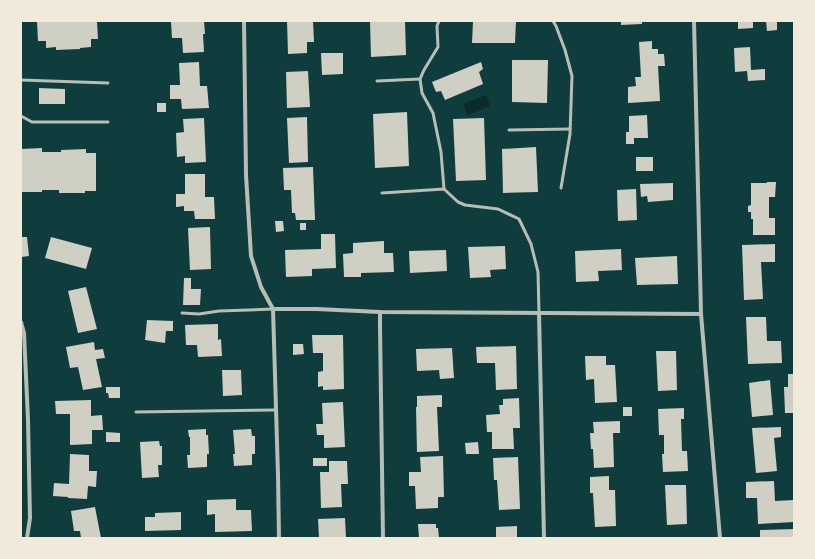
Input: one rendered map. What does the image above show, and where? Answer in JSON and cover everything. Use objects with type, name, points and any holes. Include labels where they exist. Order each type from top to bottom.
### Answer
[{"type":"street","points":[[244,21],[246,174],[251,256],[261,287],[273,309],[278,538]]},
{"type":"street","points":[[694,21],[701,314],[720,538]]},
{"type":"street","points":[[273,309],[316,309],[380,312],[701,314]]},
{"type":"street","points":[[380,312],[382,538]]},
{"type":"street","points":[[539,313],[544,538]]},
{"type":"street","points":[[21,322],[24,332],[28,420],[30,518],[27,538]]},
{"type":"lane","points":[[439,21],[437,26],[438,47],[420,79],[422,93],[433,113],[441,152],[444,189],[458,202],[465,205],[498,209],[520,218],[531,244],[538,272],[539,313]]},
{"type":"lane","points":[[554,21],[565,50],[572,76],[570,129],[561,188]]},
{"type":"lane","points":[[377,81],[420,79]]},
{"type":"lane","points":[[21,80],[108,83]]},
{"type":"lane","points":[[21,116],[32,122],[108,122]]},
{"type":"lane","points":[[509,130],[570,129]]},
{"type":"lane","points":[[382,193],[444,189]]},
{"type":"lane","points":[[182,313],[199,314],[219,311],[273,309]]},
{"type":"lane","points":[[136,412],[276,410]]},
{"type":"water","points":[[486,95],[490,106],[468,115],[463,104]]},
{"type":"building","points":[[37,21],[97,21],[98,39],[91,39],[91,47],[80,49],[56,50],[56,47],[46,48],[46,41],[38,41]]},
{"type":"building","points":[[204,21],[204,52],[183,53],[182,38],[172,38],[171,22]]},
{"type":"building","points":[[287,21],[313,21],[314,42],[307,42],[307,53],[288,54]]},
{"type":"building","points":[[370,21],[405,21],[406,55],[371,57]]},
{"type":"building","points":[[473,21],[516,21],[515,43],[472,43]]},
{"type":"building","points":[[621,21],[642,21],[642,24],[621,25]]},
{"type":"building","points":[[738,21],[753,21],[753,28],[738,29]]},
{"type":"building","points":[[766,21],[777,21],[777,30],[767,31]]},
{"type":"building","points":[[652,41],[652,49],[658,49],[658,54],[664,54],[665,66],[658,66],[660,101],[628,103],[628,87],[636,86],[635,77],[641,77],[639,42]]},
{"type":"building","points":[[750,47],[751,70],[765,69],[765,80],[748,81],[747,71],[735,72],[734,48]]},
{"type":"building","points":[[321,53],[343,53],[343,74],[322,75]]},
{"type":"building","points":[[512,60],[548,60],[547,103],[512,102]]},
{"type":"building","points":[[199,62],[200,86],[207,86],[209,108],[182,109],[181,99],[170,99],[170,85],[180,85],[179,63]]},
{"type":"building","points":[[481,62],[483,69],[479,72],[483,84],[445,100],[441,91],[436,92],[432,82]]},
{"type":"building","points":[[308,71],[310,107],[287,108],[286,72]]},
{"type":"building","points":[[39,88],[65,89],[65,104],[39,104]]},
{"type":"building","points":[[157,103],[166,103],[166,112],[157,112]]},
{"type":"building","points":[[407,112],[409,166],[375,168],[373,114]]},
{"type":"building","points":[[647,115],[648,138],[634,138],[634,144],[626,144],[626,132],[629,132],[629,116]]},
{"type":"building","points":[[307,117],[308,162],[289,163],[287,118]]},
{"type":"building","points":[[204,118],[206,162],[185,163],[185,156],[177,157],[176,133],[184,132],[183,119]]},
{"type":"building","points":[[484,118],[486,180],[456,181],[453,119]]},
{"type":"building","points":[[536,147],[538,192],[503,193],[502,149]]},
{"type":"building","points":[[42,148],[42,152],[61,152],[61,150],[86,149],[86,153],[96,153],[96,191],[85,191],[85,193],[59,193],[59,190],[21,192],[21,149]]},
{"type":"building","points":[[636,157],[653,157],[653,171],[636,171]]},
{"type":"building","points":[[313,167],[315,220],[296,220],[295,213],[292,213],[291,190],[284,190],[283,168]]},
{"type":"building","points":[[185,174],[205,174],[205,197],[214,197],[215,219],[195,219],[194,211],[184,211],[184,206],[176,207],[176,194],[185,194]]},
{"type":"building","points":[[776,182],[775,197],[769,197],[769,218],[775,218],[775,235],[753,235],[753,219],[751,219],[751,212],[748,212],[748,206],[751,205],[751,183]]},
{"type":"building","points":[[673,183],[673,200],[648,202],[647,196],[641,197],[640,184]]},
{"type":"building","points":[[636,189],[637,220],[618,221],[617,190]]},
{"type":"building","points":[[275,221],[283,221],[284,231],[276,232]]},
{"type":"building","points":[[300,223],[306,223],[306,230],[300,230]]},
{"type":"building","points":[[210,227],[211,269],[190,270],[188,228]]},
{"type":"building","points":[[321,234],[335,234],[336,268],[312,269],[312,276],[286,277],[285,250],[321,249]]},
{"type":"building","points":[[21,237],[27,237],[29,256],[21,257]]},
{"type":"building","points":[[51,237],[92,248],[86,269],[45,258]]},
{"type":"building","points":[[384,241],[384,253],[393,253],[394,272],[361,273],[361,277],[344,277],[343,254],[353,253],[353,243]]},
{"type":"building","points":[[775,244],[775,262],[761,262],[763,299],[744,300],[742,245]]},
{"type":"building","points":[[505,246],[506,269],[490,270],[491,277],[470,278],[468,247]]},
{"type":"building","points":[[621,249],[622,270],[598,271],[599,281],[576,282],[575,251]]},
{"type":"building","points":[[446,250],[447,271],[410,273],[409,251]]},
{"type":"building","points":[[677,256],[678,284],[637,285],[635,258]]},
{"type":"building","points":[[184,278],[191,278],[191,289],[201,289],[200,305],[183,305]]},
{"type":"building","points":[[86,287],[97,329],[78,333],[68,291]]},
{"type":"building","points":[[746,317],[766,317],[767,341],[781,341],[782,363],[748,364]]},
{"type":"building","points":[[147,320],[173,321],[173,331],[166,331],[165,343],[145,340]]},
{"type":"building","points":[[218,324],[218,340],[221,339],[222,356],[198,357],[197,345],[186,345],[185,325]]},
{"type":"building","points":[[312,335],[343,335],[344,389],[323,390],[323,386],[318,387],[318,372],[323,371],[323,353],[313,353]]},
{"type":"building","points":[[94,342],[95,350],[103,349],[105,358],[96,359],[102,387],[83,390],[78,367],[70,368],[66,347]]},
{"type":"building","points":[[293,344],[303,344],[304,354],[293,355]]},
{"type":"building","points":[[516,346],[517,389],[496,390],[495,363],[477,363],[476,347]]},
{"type":"building","points":[[452,348],[454,378],[440,379],[439,370],[417,371],[416,349]]},
{"type":"building","points":[[656,351],[676,351],[677,390],[658,391]]},
{"type":"building","points":[[585,356],[606,356],[606,365],[615,365],[617,402],[595,403],[594,379],[586,380]]},
{"type":"building","points":[[222,370],[241,370],[242,395],[223,396]]},
{"type":"building","points":[[788,374],[794,374],[794,413],[785,413],[784,387],[788,387]]},
{"type":"building","points":[[770,380],[773,415],[752,417],[749,383]]},
{"type":"building","points":[[106,387],[120,387],[120,398],[109,398],[108,393],[106,393]]},
{"type":"building","points":[[442,395],[442,407],[437,407],[439,451],[417,452],[417,396]]},
{"type":"building","points":[[519,398],[520,428],[513,428],[514,449],[492,449],[492,432],[487,432],[486,415],[500,414],[499,405],[503,405],[503,399]]},
{"type":"building","points":[[91,400],[91,416],[102,415],[103,430],[92,430],[92,444],[70,445],[70,414],[56,414],[55,401]]},
{"type":"building","points":[[343,402],[345,447],[324,448],[324,435],[317,435],[316,424],[323,424],[322,403]]},
{"type":"building","points":[[623,407],[632,407],[632,416],[623,416]]},
{"type":"building","points":[[684,408],[684,419],[681,419],[682,451],[687,451],[688,471],[663,472],[662,454],[664,454],[664,435],[659,435],[658,409]]},
{"type":"building","points":[[620,421],[620,433],[613,433],[614,467],[594,468],[590,433],[594,433],[593,422]]},
{"type":"building","points":[[781,427],[781,437],[774,438],[777,471],[756,473],[752,428]]},
{"type":"building","points":[[206,429],[206,435],[208,435],[209,454],[207,454],[207,467],[188,468],[187,455],[190,455],[190,437],[188,430]]},
{"type":"building","points":[[251,429],[252,436],[255,436],[255,454],[252,454],[252,465],[234,466],[233,454],[235,454],[233,430]]},
{"type":"building","points":[[106,432],[120,433],[120,442],[106,442]]},
{"type":"building","points":[[159,441],[160,446],[162,446],[162,465],[158,465],[159,477],[142,478],[140,442]]},
{"type":"building","points":[[478,442],[479,454],[466,454],[465,443]]},
{"type":"building","points":[[70,454],[89,455],[89,471],[97,471],[96,487],[88,486],[87,499],[53,496],[54,483],[69,484]]},
{"type":"building","points":[[443,456],[444,497],[438,497],[438,508],[416,509],[415,486],[409,486],[409,472],[421,472],[420,457]]},
{"type":"building","points":[[518,457],[520,509],[499,510],[497,480],[494,480],[493,458]]},
{"type":"building","points":[[313,458],[327,458],[327,466],[313,466]]},
{"type":"building","points":[[329,461],[347,461],[348,484],[341,484],[342,507],[321,508],[320,472],[329,472]]},
{"type":"building","points":[[609,476],[609,490],[615,490],[616,526],[595,527],[593,493],[590,493],[590,477]]},
{"type":"building","points":[[774,481],[775,501],[794,500],[794,522],[758,524],[757,498],[746,498],[746,482]]},
{"type":"building","points":[[665,485],[686,485],[687,524],[667,525]]},
{"type":"building","points":[[236,499],[236,510],[251,510],[252,531],[215,532],[215,514],[207,515],[207,500]]},
{"type":"building","points":[[95,507],[101,538],[81,538],[80,531],[74,531],[71,511]]},
{"type":"building","points":[[181,512],[181,530],[145,531],[145,517],[155,517],[155,513]]},
{"type":"building","points":[[345,518],[346,538],[319,538],[318,519]]},
{"type":"building","points":[[418,524],[436,524],[439,538],[419,538]]},
{"type":"building","points":[[517,526],[517,538],[496,538],[496,527]]},
{"type":"building","points":[[794,529],[794,538],[760,538],[760,530]]}]
